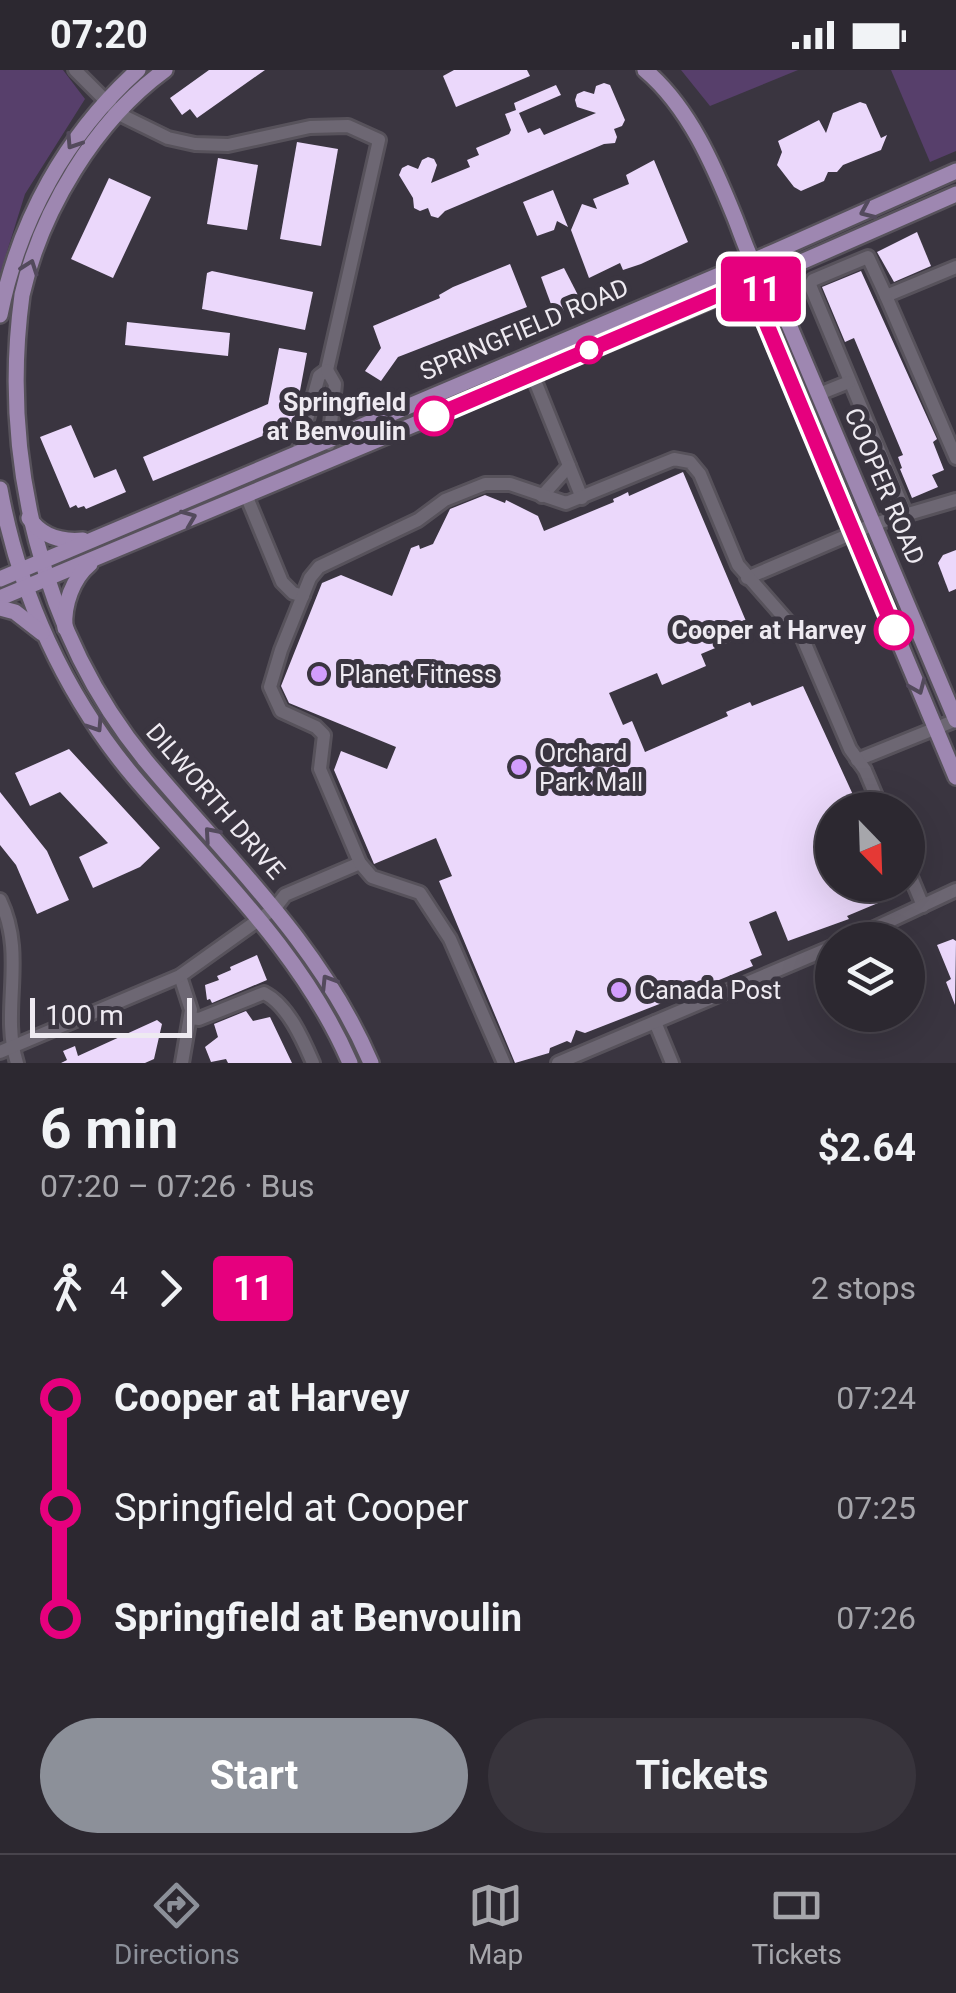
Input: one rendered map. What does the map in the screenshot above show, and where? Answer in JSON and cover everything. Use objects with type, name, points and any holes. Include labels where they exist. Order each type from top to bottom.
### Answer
[{"type":"main road","points":[[0,315],[9,272],[36,202],[80,131],[105,100],[138,70]]},
{"type":"main road","name":"DILWORTH DRIVE","points":[[165,70],[119,114],[78,165],[26,276],[10,348],[9,381],[12,456],[20,501],[66,632],[98,694],[126,734],[275,908],[328,980],[371,1063]]},
{"type":"main road","name":"COOPER ROAD","points":[[645,70],[659,81],[692,127],[717,173],[760,277],[779,301],[956,720]]},
{"type":"main road","name":"SPRINGFIELD ROAD","points":[[0,579],[956,171]]},
{"type":"main road","name":"SPRINGFIELD ROAD","points":[[0,598],[956,194]]},
{"type":"main road","name":"COOPER ROAD","points":[[760,277],[760,308],[956,777]]},
{"type":"main road","name":"DILWORTH DRIVE","points":[[0,489],[18,571],[48,640],[99,731],[132,775],[260,919],[309,987],[350,1063]]},
{"type":"main road","points":[[20,501],[41,532],[70,541],[93,538]]},
{"type":"main road","points":[[66,632],[64,619],[78,574],[99,556]]},
{"type":"main road","points":[[0,608],[32,623],[48,640]]},
{"type":"street","points":[[75,70],[119,114],[168,138],[228,145],[310,126],[348,126],[379,140],[327,370],[319,376],[298,452]]},
{"type":"street","points":[[906,515],[810,285],[814,280],[868,257],[956,458]]},
{"type":"street","points":[[886,296],[956,266]]},
{"type":"street","points":[[524,356],[582,498]]},
{"type":"street","points":[[327,370],[336,384],[328,439],[333,459]]},
{"type":"street","points":[[819,394],[849,382]]},
{"type":"street","points":[[504,1063],[450,940],[420,894],[372,876],[360,863],[320,769],[324,735],[316,727],[286,714],[270,692],[272,673],[303,596],[314,571],[324,562],[418,520],[444,500],[480,486],[510,484],[561,503],[674,459],[690,462],[700,474],[747,578],[798,630],[873,792]]},
{"type":"street","points":[[542,496],[569,466]]},
{"type":"street","points":[[246,495],[282,582],[293,593],[303,596]]},
{"type":"street","points":[[747,578],[874,524],[956,500]]},
{"type":"street","points":[[857,760],[956,720]]},
{"type":"street","points":[[6,1050],[180,976],[275,908],[285,895],[360,863]]},
{"type":"street","points":[[888,922],[956,890]]},
{"type":"street","points":[[0,900],[14,946],[6,989],[6,1050],[17,1063]]},
{"type":"street","points":[[920,902],[922,906]]},
{"type":"street","points":[[558,1063],[815,954]]},
{"type":"street","points":[[180,976],[191,1010],[182,1063]]},
{"type":"street","points":[[190,1018],[199,1019],[264,994],[277,1001],[288,1016],[313,1063]]},
{"type":"street","points":[[655,1022],[672,1063]]},
{"type":"shaded area","points":[[0,70],[63,70],[85,99],[25,194],[0,274]]},
{"type":"shaded area","points":[[681,70],[798,70],[710,106]]},
{"type":"shaded area","points":[[891,70],[956,70],[956,151],[930,162]]},
{"type":"building","points":[[209,70],[265,70],[197,118],[190,109],[182,115],[170,98]]},
{"type":"building","points":[[454,70],[527,70],[530,76],[456,107],[443,76]]},
{"type":"building","points":[[556,85],[561,95],[519,113],[528,133],[540,128],[544,135],[596,113],[577,107],[575,100],[584,91],[594,94],[596,86],[610,85],[625,120],[614,129],[615,143],[604,144],[445,211],[438,218],[431,216],[428,208],[414,208],[413,198],[399,175],[402,168],[408,165],[418,169],[422,160],[434,159],[437,165],[431,183],[470,167],[467,160],[479,155],[476,148],[509,134],[505,114],[516,110],[514,103]]},
{"type":"building","points":[[860,102],[866,104],[881,138],[887,135],[881,150],[843,165],[837,172],[828,172],[824,181],[801,191],[794,187],[777,165],[782,152],[778,141],[819,120],[826,133],[833,113]]},
{"type":"building","points":[[297,142],[338,149],[321,246],[280,239]]},
{"type":"building","points":[[218,158],[258,165],[247,230],[207,224]]},
{"type":"building","points":[[654,160],[688,242],[641,264],[623,270],[620,263],[589,278],[571,230],[582,204],[597,209],[593,199],[629,184],[626,175]]},
{"type":"building","points":[[109,178],[151,197],[113,278],[71,259]]},
{"type":"building","points":[[553,190],[568,227],[557,221],[554,230],[537,236],[523,202]]},
{"type":"building","points":[[917,232],[931,266],[894,282],[877,252]]},
{"type":"building","points":[[510,264],[527,307],[398,357],[381,381],[365,371],[381,348],[373,326]]},
{"type":"building","points":[[564,268],[582,303],[555,315],[541,277]]},
{"type":"building","points":[[861,271],[937,439],[933,442],[944,470],[932,475],[938,487],[912,498],[900,469],[898,457],[903,455],[854,338],[845,342],[822,287]]},
{"type":"building","points":[[207,273],[313,292],[305,330],[202,309]]},
{"type":"building","points":[[127,322],[230,333],[228,356],[125,345]]},
{"type":"building","points":[[279,348],[307,353],[294,423],[153,481],[143,457],[268,404]]},
{"type":"building","points":[[71,425],[94,478],[116,469],[126,492],[86,509],[76,505],[70,508],[40,437]]},
{"type":"building","name":"Orchard Park Mall","points":[[683,472],[751,633],[701,654],[706,666],[662,685],[657,673],[609,693],[623,725],[632,721],[645,752],[728,716],[726,712],[803,686],[852,792],[815,792],[815,902],[880,902],[841,922],[815,922],[815,931],[788,941],[776,911],[749,922],[762,955],[750,960],[753,966],[702,987],[700,982],[679,992],[680,996],[585,1033],[576,1030],[571,1043],[567,1041],[550,1048],[549,1053],[515,1063],[439,881],[452,876],[436,838],[374,864],[334,770],[341,751],[387,769],[396,747],[289,703],[281,686],[322,583],[341,575],[392,596],[411,548],[433,544],[450,509],[485,495],[505,503],[506,500],[538,516],[544,531],[614,502],[613,499],[628,492],[629,496]]},
{"type":"building","points":[[956,550],[956,589],[949,592],[938,563],[943,555]]},
{"type":"building","points":[[69,749],[160,848],[140,867],[93,888],[79,857],[108,843],[60,792],[30,806],[15,773]]},
{"type":"building","points":[[0,792],[47,851],[69,900],[37,914],[16,865],[0,845]]},
{"type":"building","points":[[953,939],[955,1005],[946,982],[951,979],[937,945]]},
{"type":"building","points":[[257,955],[267,980],[212,1003],[207,1000],[205,985],[219,980],[217,976],[231,970],[230,967]]},
{"type":"building","points":[[246,1011],[253,1021],[270,1017],[292,1063],[228,1063],[226,1059],[211,1062],[205,1047],[218,1037],[214,1024]]},
{"type":"building","points":[[157,1020],[162,1024],[154,1059],[145,1063],[61,1063],[67,1060],[63,1051],[75,1046],[78,1056]]},
{"type":"bus line","name":"11","points":[[434,416],[760,277],[760,308],[894,630]]},
{"type":"place","name":"Springfield at Benvoulin","points":[[434,416]]},
{"type":"place","name":"Cooper at Harvey","points":[[894,630]]},
{"type":"place","name":"Planet Fitness","points":[[319,674]]},
{"type":"place","name":"Orchard Park Mall","points":[[519,767]]},
{"type":"place","name":"Canada Post","points":[[619,990]]}]
